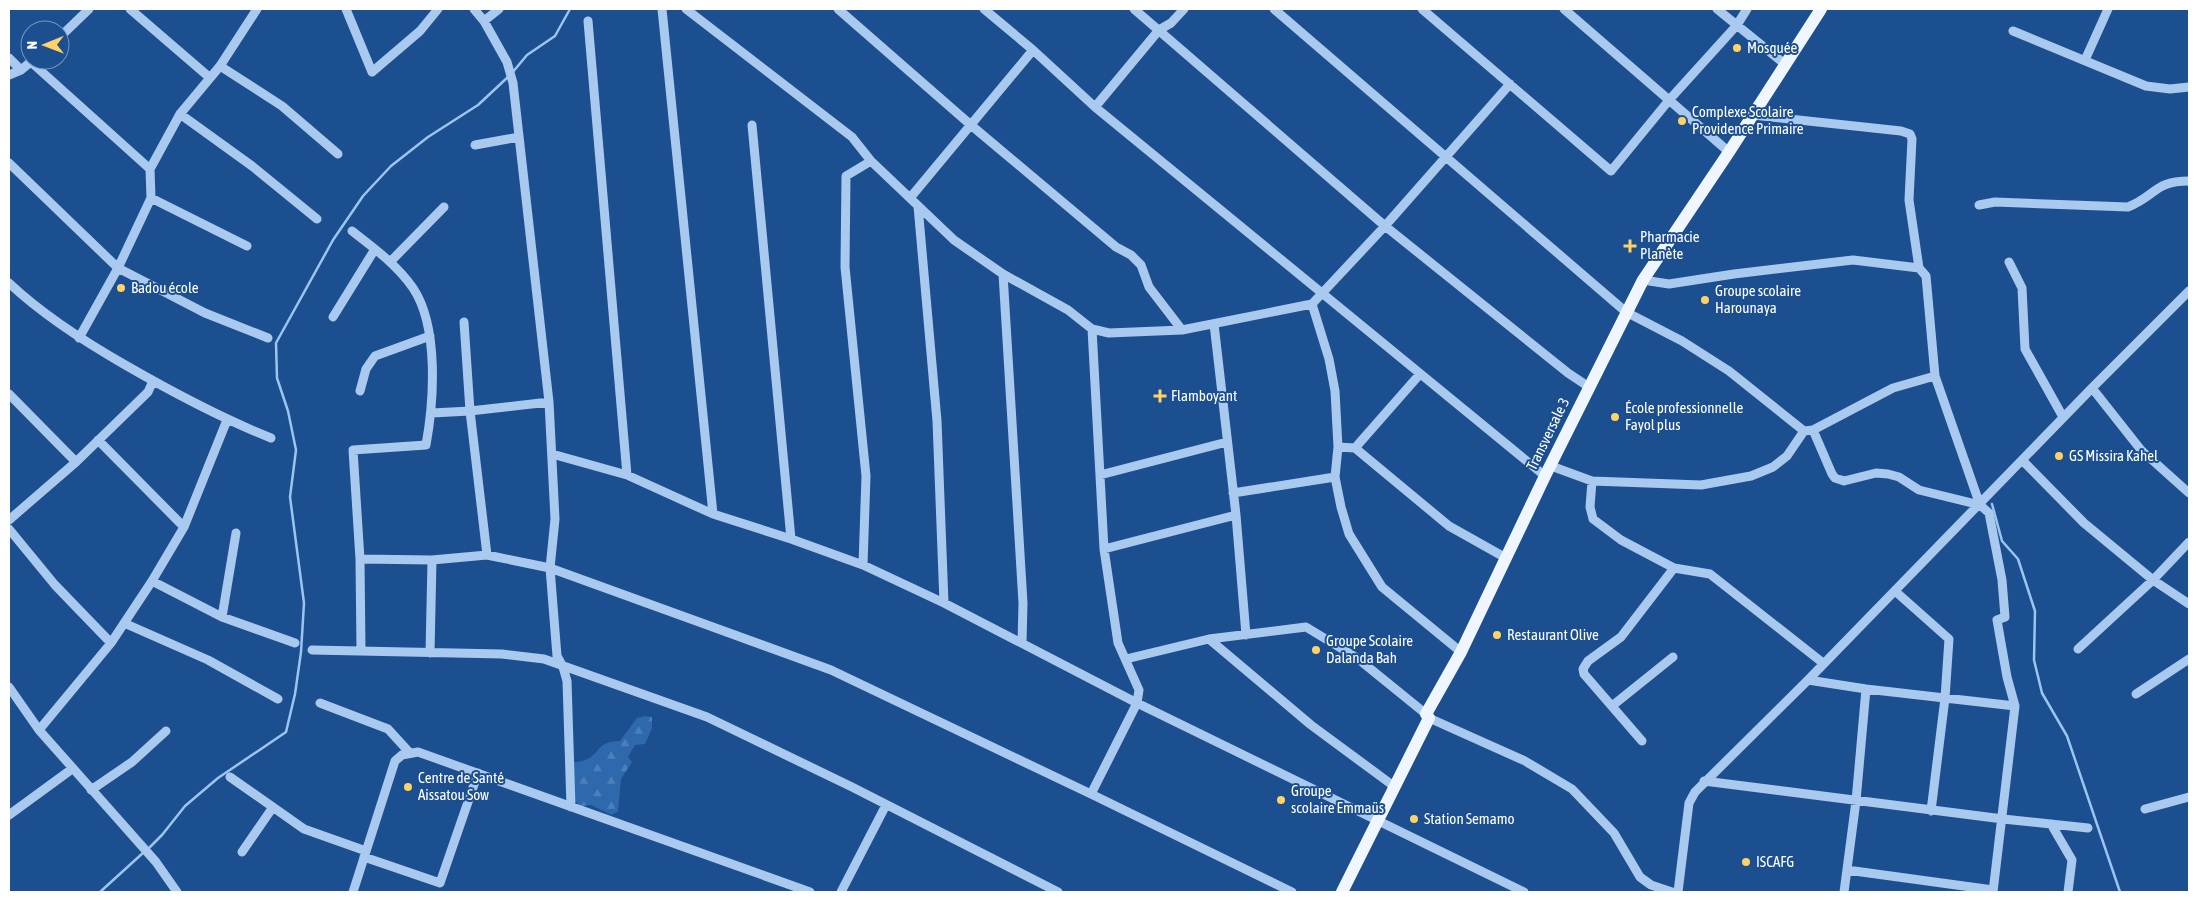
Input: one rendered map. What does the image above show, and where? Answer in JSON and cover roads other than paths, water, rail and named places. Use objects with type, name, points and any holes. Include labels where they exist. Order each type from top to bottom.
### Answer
[{"type":"main road","name":"Transversale 3","points":[[1342,892],[1643,280],[1786,65],[1820,9]]},
{"type":"street","points":[[70,27],[88,9]]},
{"type":"street","points":[[130,9],[210,77]]},
{"type":"street","points":[[79,338],[118,268],[151,198],[150,169],[180,114],[220,66],[257,9]]},
{"type":"street","points":[[346,9],[372,72],[420,31],[438,9]]},
{"type":"street","points":[[474,9],[484,21],[507,62],[519,137],[549,402],[555,519],[550,568],[557,656],[567,680],[571,807]]},
{"type":"street","points":[[484,21],[499,9]]},
{"type":"street","points":[[662,9],[713,514]]},
{"type":"street","points":[[686,9],[852,138],[871,161],[954,240],[1003,274],[1068,310],[1092,329],[1109,333],[1182,330],[1312,304],[1385,226],[1510,84]]},
{"type":"street","points":[[838,9],[972,126],[1116,247],[1131,255],[1141,265],[1149,287],[1182,330]]},
{"type":"street","points":[[986,9],[1095,107],[1322,295],[1420,374],[1548,471],[1592,480],[1701,485],[1751,476],[1773,467],[1786,456],[1809,430],[1893,388],[1935,376]]},
{"type":"street","points":[[1134,9],[1385,226],[1568,373],[1589,387]]},
{"type":"street","points":[[1095,107],[1159,30],[1171,23],[1184,9]]},
{"type":"street","points":[[1274,9],[1626,312],[1682,341],[1729,371],[1809,430],[1832,474],[1839,481],[1876,473],[1888,474],[1899,477],[1919,490],[1980,505],[1989,513],[2002,580],[2005,617],[1997,620],[2007,677],[2015,706],[1993,891],[1847,870]]},
{"type":"street","points":[[1422,9],[1611,171],[1670,98],[1737,25],[1747,9]]},
{"type":"street","points":[[1564,9],[1670,98],[1729,152]]},
{"type":"street","points":[[1717,9],[1786,65]]},
{"type":"street","points":[[2085,60],[2108,9]]},
{"type":"street","points":[[588,21],[627,475]]},
{"type":"street","points":[[2013,31],[2146,86],[2189,87]]},
{"type":"street","points":[[910,198],[972,126],[1033,50]]},
{"type":"street","points":[[9,58],[20,69]]},
{"type":"street","points":[[220,66],[282,106],[338,154]]},
{"type":"street","points":[[9,75],[21,70]]},
{"type":"street","points":[[42,70],[150,169]]},
{"type":"street","points":[[180,114],[252,166],[317,219]]},
{"type":"street","points":[[1753,115],[1901,131],[1910,134],[1912,139],[1910,200],[1920,268],[1926,276],[1935,376],[1980,505]]},
{"type":"street","points":[[752,125],[791,539]]},
{"type":"street","points":[[475,145],[519,137]]},
{"type":"street","points":[[863,565],[866,476],[846,267],[846,176],[871,161]]},
{"type":"street","points":[[9,163],[118,268],[205,314],[268,338]]},
{"type":"street","points":[[1979,205],[1995,202],[2128,207],[2138,203],[2160,186],[2171,181],[2189,181]]},
{"type":"street","points":[[151,198],[247,246]]},
{"type":"street","points":[[918,206],[937,421],[944,603]]},
{"type":"street","points":[[391,262],[444,208]]},
{"type":"street","points":[[352,231],[391,262],[413,288],[423,307],[430,336],[432,413],[426,445],[353,450],[360,559],[362,651]]},
{"type":"street","points":[[333,317],[375,249]]},
{"type":"street","points":[[1643,280],[1669,284],[1853,260],[1920,268]]},
{"type":"street","points":[[2009,262],[2022,288],[2025,349],[2063,417]]},
{"type":"street","points":[[1003,274],[1023,604],[1022,643]]},
{"type":"street","points":[[9,283],[24,297],[79,338],[153,381],[227,420],[271,438]]},
{"type":"street","points":[[1678,892],[1691,796],[1808,680],[1980,505],[2063,417],[2189,291]]},
{"type":"street","points":[[1312,304],[1328,359],[1334,391],[1338,446],[1335,477],[1341,507],[1350,534],[1382,587],[1461,652]]},
{"type":"street","points":[[464,322],[470,411],[487,555]]},
{"type":"street","points":[[1214,324],[1236,515],[1246,635]]},
{"type":"street","points":[[1091,794],[1137,703],[1139,690],[1118,643],[1104,549],[1092,329]]},
{"type":"street","points":[[360,391],[366,369],[376,356],[430,336]]},
{"type":"street","points":[[1355,448],[1420,374]]},
{"type":"street","points":[[9,520],[76,462],[148,392],[153,381]]},
{"type":"street","points":[[2092,388],[2141,450],[2189,493]]},
{"type":"street","points":[[9,394],[76,462]]},
{"type":"street","points":[[432,413],[470,411],[549,402]]},
{"type":"street","points":[[39,730],[111,643],[152,581],[184,527],[227,420]]},
{"type":"street","points":[[98,440],[184,527]]},
{"type":"street","points":[[1100,475],[1227,442]]},
{"type":"street","points":[[1338,446],[1355,448],[1448,526],[1506,558]]},
{"type":"street","points":[[552,454],[627,475],[713,514],[863,565],[944,603],[1137,703],[1376,822],[1524,892]]},
{"type":"street","points":[[2022,460],[2084,523],[2153,580],[2189,604]]},
{"type":"street","points":[[1233,493],[1335,477]]},
{"type":"street","points":[[1592,480],[1590,506],[1593,519],[1621,540],[1674,568],[1710,574],[1823,663]]},
{"type":"street","points":[[1104,549],[1236,515]]},
{"type":"street","points":[[9,529],[55,584],[111,643]]},
{"type":"street","points":[[222,617],[236,532]]},
{"type":"street","points":[[2078,649],[2153,580],[2189,542]]},
{"type":"street","points":[[360,559],[432,560],[487,555],[550,568],[831,670],[1292,892]]},
{"type":"street","points":[[430,653],[432,560]]},
{"type":"street","points":[[1642,741],[1584,674],[1585,664],[1621,637],[1674,568]]},
{"type":"street","points":[[152,581],[222,617],[294,643]]},
{"type":"street","points":[[1895,591],[1949,639],[1945,698],[1931,810]]},
{"type":"street","points":[[124,623],[208,660],[278,699]]},
{"type":"street","points":[[1126,659],[1209,639],[1306,627],[1357,658],[1428,716],[1525,761],[1572,789],[1614,833],[1640,877],[1651,885],[1672,892]]},
{"type":"street","points":[[1209,639],[1311,725],[1395,787]]},
{"type":"street","points":[[312,650],[502,654],[544,659],[707,717],[1058,892]]},
{"type":"street","points":[[1612,706],[1673,657]]},
{"type":"street","points":[[2136,694],[2189,659]]},
{"type":"street","points":[[1808,680],[1866,689],[2015,706]]},
{"type":"street","points":[[9,687],[39,730],[72,770],[156,862],[177,892]]},
{"type":"street","points":[[1844,892],[1856,801],[1866,689]]},
{"type":"street","points":[[320,703],[388,729],[409,752]]},
{"type":"street","points":[[91,790],[132,762],[166,731]]},
{"type":"street","points":[[353,892],[395,761],[409,752],[418,752],[810,892]]},
{"type":"street","points":[[9,814],[72,770]]},
{"type":"street","points":[[230,777],[304,829],[440,883],[478,773]]},
{"type":"street","points":[[1704,781],[2088,828]]},
{"type":"street","points":[[2145,810],[2189,797]]},
{"type":"street","points":[[841,892],[886,805]]},
{"type":"street","points":[[242,852],[273,807]]},
{"type":"street","points":[[2051,824],[2072,860],[2068,892]]},
{"type":"waterway","points":[[512,73],[527,55],[555,36],[570,9]]},
{"type":"waterway","points":[[148,849],[185,806],[218,778],[286,732],[295,694],[301,652],[304,603],[290,497],[296,450],[288,411],[277,378],[276,343],[333,240],[363,196],[391,166],[428,137],[478,105],[508,77]]},
{"type":"waterway","points":[[1992,504],[2002,541],[2018,559],[2035,611],[2034,660],[2042,693],[2067,736],[2120,892]]},
{"type":"waterway","points":[[100,892],[144,852]]},
{"type":"place","name":"Mosquée","points":[[1737,48]]},
{"type":"place","name":"Complexe Scolaire Providence Primaire","points":[[1682,121]]},
{"type":"place","name":"Pharmacie Planète","points":[[1630,246]]},
{"type":"place","name":"Badou école","points":[[121,288]]},
{"type":"place","name":"Groupe scolaire Harounaya","points":[[1705,300]]},
{"type":"place","name":"Flamboyant","points":[[1160,396]]},
{"type":"place","name":"École professionnelle Fayol plus","points":[[1615,417]]},
{"type":"place","name":"GS Missira Kahel","points":[[2059,456]]},
{"type":"place","name":"Restaurant Olive","points":[[1497,635]]},
{"type":"place","name":"Groupe Scolaire Dalanda Bah","points":[[1316,650]]},
{"type":"place","name":"Centre de Santé Aissatou Sow","points":[[408,787]]},
{"type":"place","name":"Groupe scolaire Emmaüs","points":[[1281,800]]},
{"type":"place","name":"Station Semamo","points":[[1414,819]]},
{"type":"place","name":"ISCAFG","points":[[1746,862]]}]
